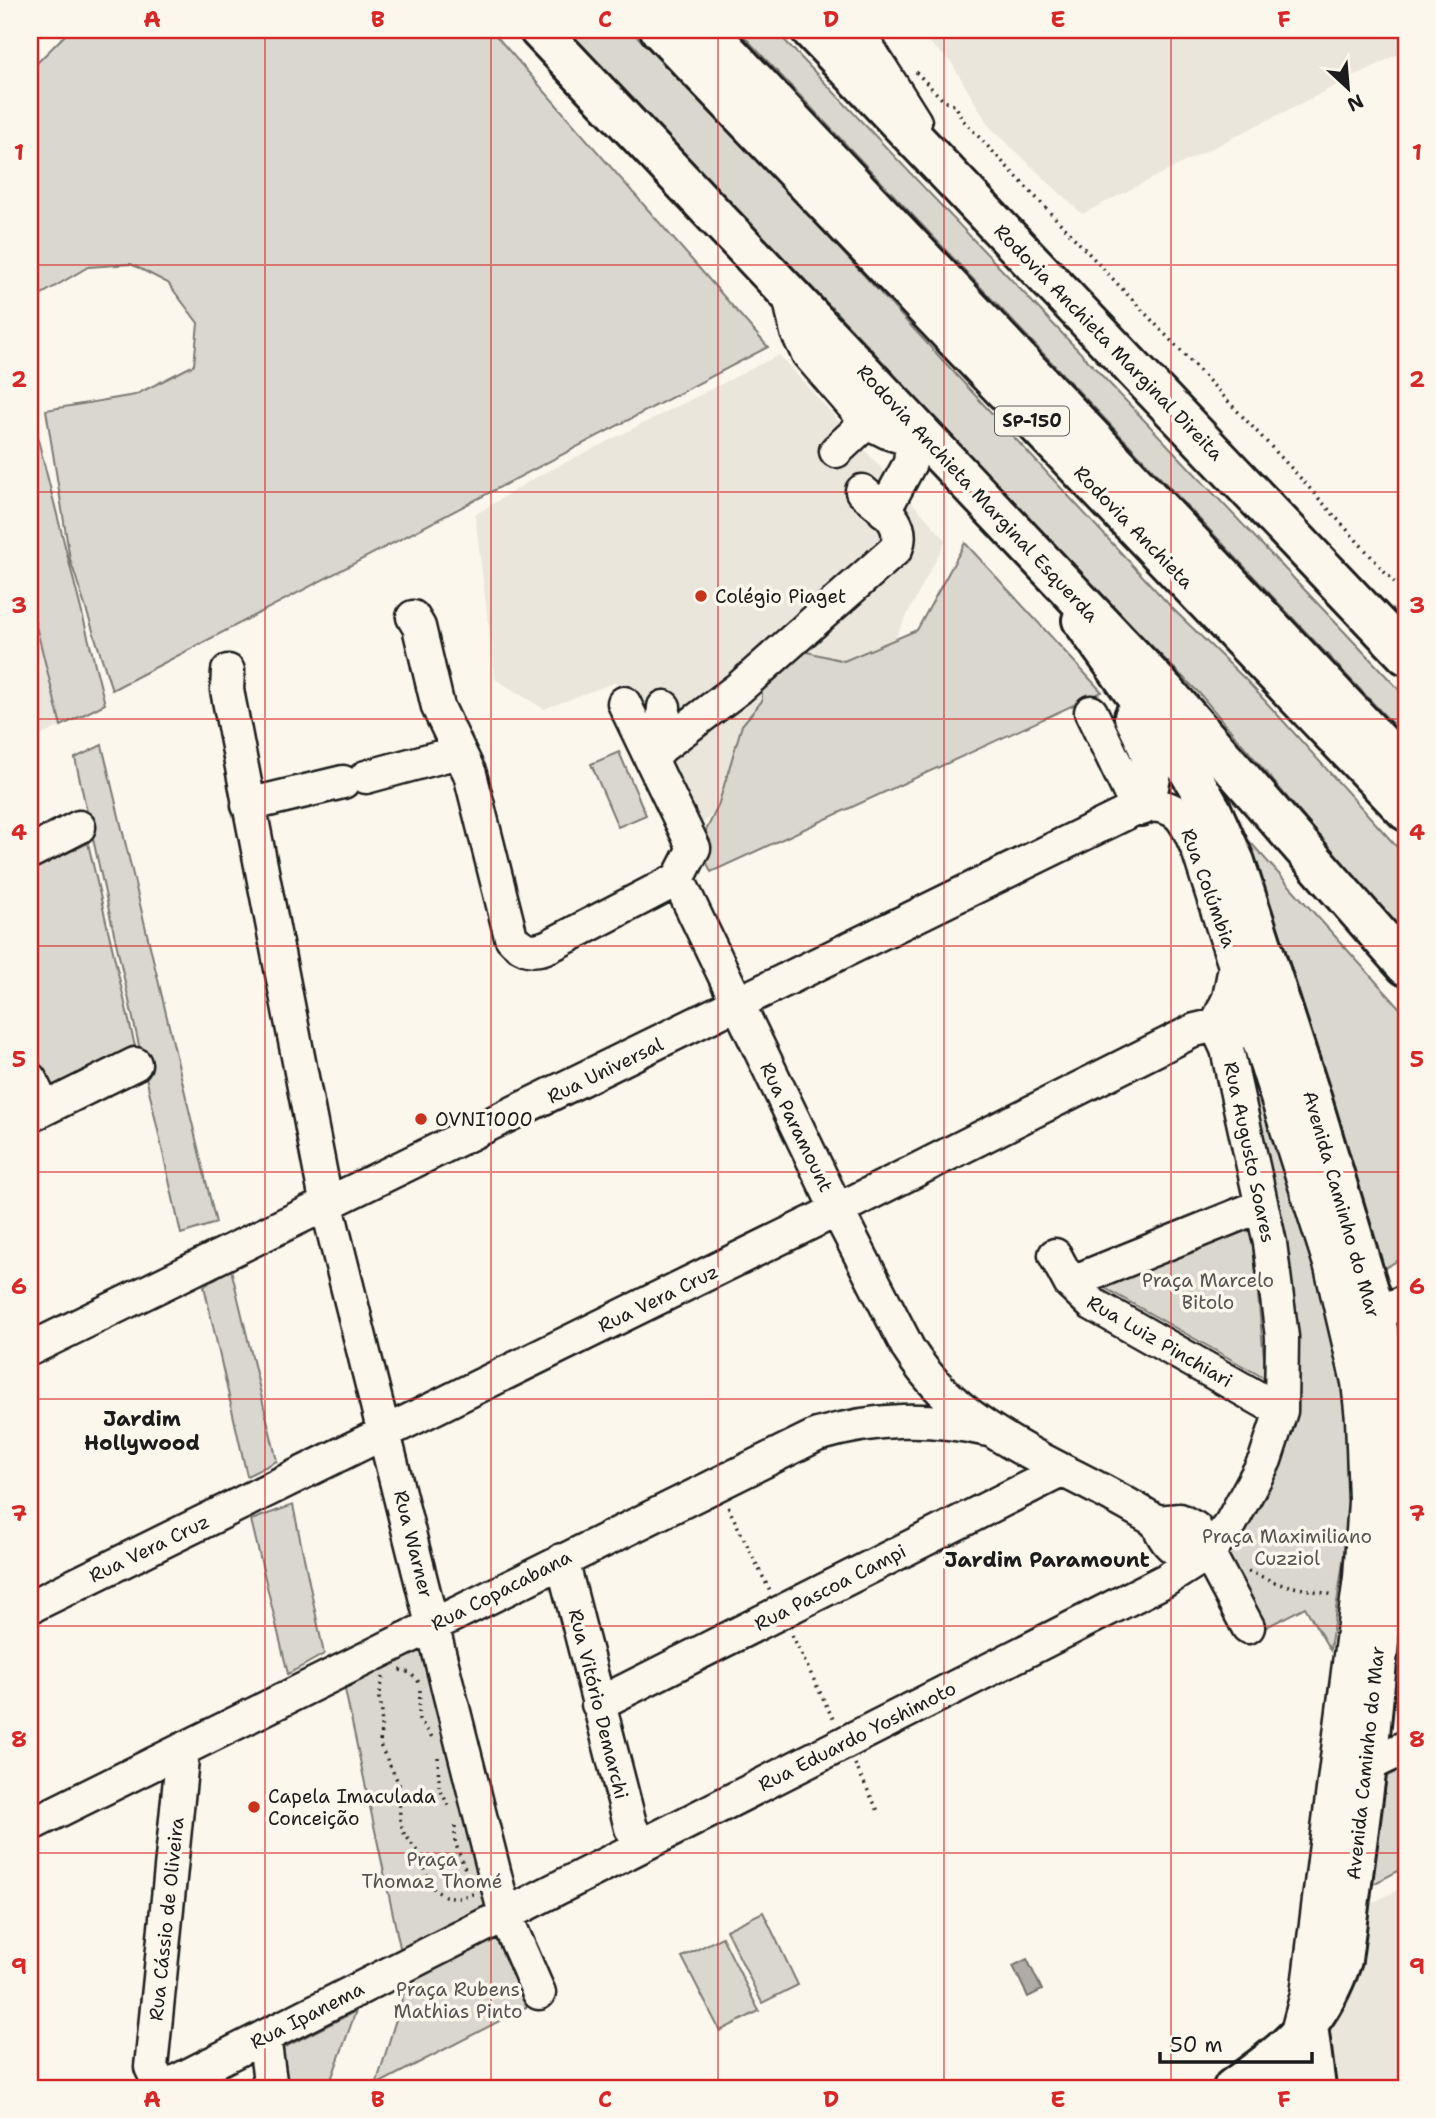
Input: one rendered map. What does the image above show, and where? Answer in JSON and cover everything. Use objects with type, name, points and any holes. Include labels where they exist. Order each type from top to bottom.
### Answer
[{"type":"main road","name":"Rodovia Anchieta Marginal Esquerda","points":[[539,30],[788,290],[922,443],[1166,692],[1406,966]]},
{"type":"main road","name":"Rodovia Anchieta","points":[[660,30],[1406,811]]},
{"type":"main road","name":"Rodovia Anchieta","points":[[707,30],[1406,771]]},
{"type":"main road","name":"Rodovia Anchieta Marginal Direita","points":[[811,30],[1406,655]]},
{"type":"main road","name":"Avenida Caminho do Mar","points":[[1044,565],[1185,764],[1212,811],[1234,862],[1272,971],[1398,1305],[1386,1373],[1399,1475],[1367,1766],[1342,1959],[1335,1981],[1302,2025],[1287,2088]]},
{"type":"main road","points":[[1093,637],[1151,755],[1152,783],[1139,807]]},
{"type":"main road","name":"Avenida Caminho do Mar","points":[[1302,2025],[1316,2088]]},
{"type":"main road","points":[[1233,2088],[1302,2025]]},
{"type":"street","points":[[857,30],[953,178]]},
{"type":"street","points":[[656,754],[739,688],[896,549],[901,536],[898,524],[873,501],[910,463],[922,443],[867,422],[808,354],[797,332],[788,290]]},
{"type":"street","points":[[836,451],[867,422]]},
{"type":"street","points":[[413,617],[419,627],[438,707],[470,774],[510,937],[518,945],[536,951],[543,949],[678,879],[694,848],[656,754],[624,704]]},
{"type":"street","name":"Rua Warner","points":[[228,671],[227,691],[248,805],[327,1206],[434,1624],[497,1908],[539,1993]]},
{"type":"street","points":[[656,754],[664,707]]},
{"type":"street","points":[[1091,712],[1139,807]]},
{"type":"street","points":[[248,805],[458,752]]},
{"type":"street","name":"Rua Colúmbia","points":[[1139,807],[1166,807],[1179,814],[1189,828],[1272,1077]]},
{"type":"street","name":"Rua Universal","points":[[30,1349],[1139,807]]},
{"type":"street","points":[[30,852],[79,827]]},
{"type":"street","name":"Rua Paramount","points":[[678,879],[837,1210],[909,1350],[923,1370],[988,1430],[1157,1522],[1166,1542],[1175,1551],[1206,1554]]},
{"type":"street","name":"Rua Colúmbia","points":[[1216,1025],[1229,998],[1235,962]]},
{"type":"street","points":[[1216,1025],[1240,1038],[1272,1077]]},
{"type":"street","name":"Rua Vera Cruz","points":[[30,1607],[837,1210],[1195,1030],[1216,1025]]},
{"type":"street","name":"Rua Augusto Soares","points":[[1206,1554],[1231,1523],[1265,1460],[1281,1411],[1282,1337],[1270,1243],[1227,1049],[1216,1025]]},
{"type":"street","points":[[30,1079],[37,1112],[135,1064]]},
{"type":"street","name":"Avenida Caminho do Mar","points":[[1272,1077],[1331,1268],[1358,1382],[1365,1480],[1357,1599],[1302,2025]]},
{"type":"street","points":[[1070,1283],[1248,1212]]},
{"type":"street","name":"Rua Luiz Pinchiari","points":[[1055,1255],[1070,1283],[1092,1304],[1281,1411]]},
{"type":"street","name":"Rua Paramount","points":[[923,1370],[931,1394],[933,1420]]},
{"type":"street","name":"Rua Copacabana","points":[[30,1825],[183,1749],[379,1667],[434,1624],[717,1482],[817,1435],[843,1427],[890,1419],[933,1420],[988,1430]]},
{"type":"street","name":"Rua Pascoa Campi","points":[[598,1704],[1061,1471]]},
{"type":"street","points":[[1206,1554],[1248,1627]]},
{"type":"street","name":"Rua Eduardo Yoshimoto","points":[[497,1908],[643,1845],[1166,1580],[1206,1554]]},
{"type":"street","name":"Rua Vitório Demarchi","points":[[562,1560],[631,1828],[643,1845]]},
{"type":"street","points":[[1367,1766],[1406,1747]]},
{"type":"street","name":"Rua Cássio de Oliveira","points":[[162,2088],[151,2067],[183,1749]]},
{"type":"street","name":"Rua Ipanema","points":[[162,2088],[264,2037],[497,1908]]},
{"type":"street","points":[[264,2037],[271,2088]]},
{"type":"path","points":[[910,65],[944,101],[956,106],[961,117],[1294,471],[1406,595]]},
{"type":"path","points":[[717,1482],[878,1813]]},
{"type":"path","points":[[1279,1584],[1357,1599]]},
{"type":"path","points":[[438,1745],[419,1719],[420,1689],[411,1673],[379,1667],[379,1699],[382,1710],[380,1745],[399,1784],[400,1821],[404,1833],[423,1863],[434,1890],[445,1896],[497,1908]]},
{"type":"path","points":[[438,1753],[439,1787],[451,1810]]},
{"type":"path","points":[[455,1822],[455,1842],[466,1870]]},
{"type":"shaded area","points":[[915,30],[1406,30],[1406,50],[1082,214],[989,126],[951,62]]},
{"type":"shaded area","name":"Colégio Piaget","points":[[779,355],[946,540],[888,652],[690,835],[616,682],[544,709],[495,679],[475,515],[531,480]]},
{"type":"shaded area","points":[[30,602],[61,726],[30,741]]},
{"type":"shaded area","points":[[1406,1885],[1406,2088],[1333,2088],[1328,2027],[1360,1910]]},
{"type":"shaded area","points":[[1027,1959],[1042,1990],[1028,1997],[1013,1966]]},
{"type":"green space","points":[[70,30],[491,30],[768,347],[112,690],[70,559],[46,410],[135,395],[194,365],[198,323],[168,283],[131,264],[88,267],[30,301],[30,70]]},
{"type":"green space","points":[[566,30],[631,30],[785,190],[1174,610],[1247,681],[1406,857],[1406,938],[1199,693],[1007,503],[872,350]]},
{"type":"green space","points":[[738,30],[775,30],[1406,697],[1406,738]]},
{"type":"green space","points":[[30,408],[105,704],[61,726],[30,602]]},
{"type":"green space","points":[[965,543],[1102,692],[711,872],[699,845],[718,806],[742,725],[762,701],[762,682],[799,650],[844,661],[917,630]]},
{"type":"green space","points":[[102,745],[216,1223],[181,1234],[75,758]]},
{"type":"green space","points":[[619,752],[646,815],[618,827],[591,764]]},
{"type":"green space","points":[[1242,833],[1406,1015],[1406,1256],[1374,1274]]},
{"type":"green space","points":[[88,843],[136,1051],[60,1089],[49,1083],[30,1044],[30,871]]},
{"type":"green space","name":"Praça Maximiliano Cuzziol","points":[[1260,1096],[1306,1235],[1346,1386],[1355,1480],[1330,1650],[1305,1607],[1263,1629],[1225,1550],[1279,1451],[1252,1100]]},
{"type":"green space","name":"Praça Marcelo Bitolo","points":[[1251,1223],[1266,1379],[1096,1283]]},
{"type":"green space","points":[[231,1269],[277,1461],[247,1476],[204,1286]]},
{"type":"green space","points":[[293,1505],[324,1654],[288,1674],[251,1520]]},
{"type":"green space","name":"Praça Thomaz Thomé","points":[[426,1642],[492,1910],[401,1952],[344,1685]]},
{"type":"green space","points":[[1406,1760],[1406,1867],[1356,1893],[1371,1777]]},
{"type":"green space","points":[[763,1912],[798,1985],[762,2003],[726,1930]]},
{"type":"green space","name":"Praça Rubens Mathias Pinto","points":[[497,1937],[532,2004],[376,2085],[407,1983]]},
{"type":"green space","points":[[722,1937],[759,2011],[720,2031],[682,1957]]},
{"type":"green space","name":"Praça Rubens Mathias Pinto","points":[[356,2011],[328,2088],[288,2088],[283,2048]]},
{"type":"place","name":"Colégio Piaget","points":[[701,596]]},
{"type":"place","name":"OVNI1000","points":[[421,1119]]},
{"type":"place","name":"Capela Imaculada Conceição","points":[[254,1807]]},
{"type":"district","name":"Jardim Hollywood","points":[[142,1431]]},
{"type":"district","name":"Jardim Paramount","points":[[1047,1560]]}]
